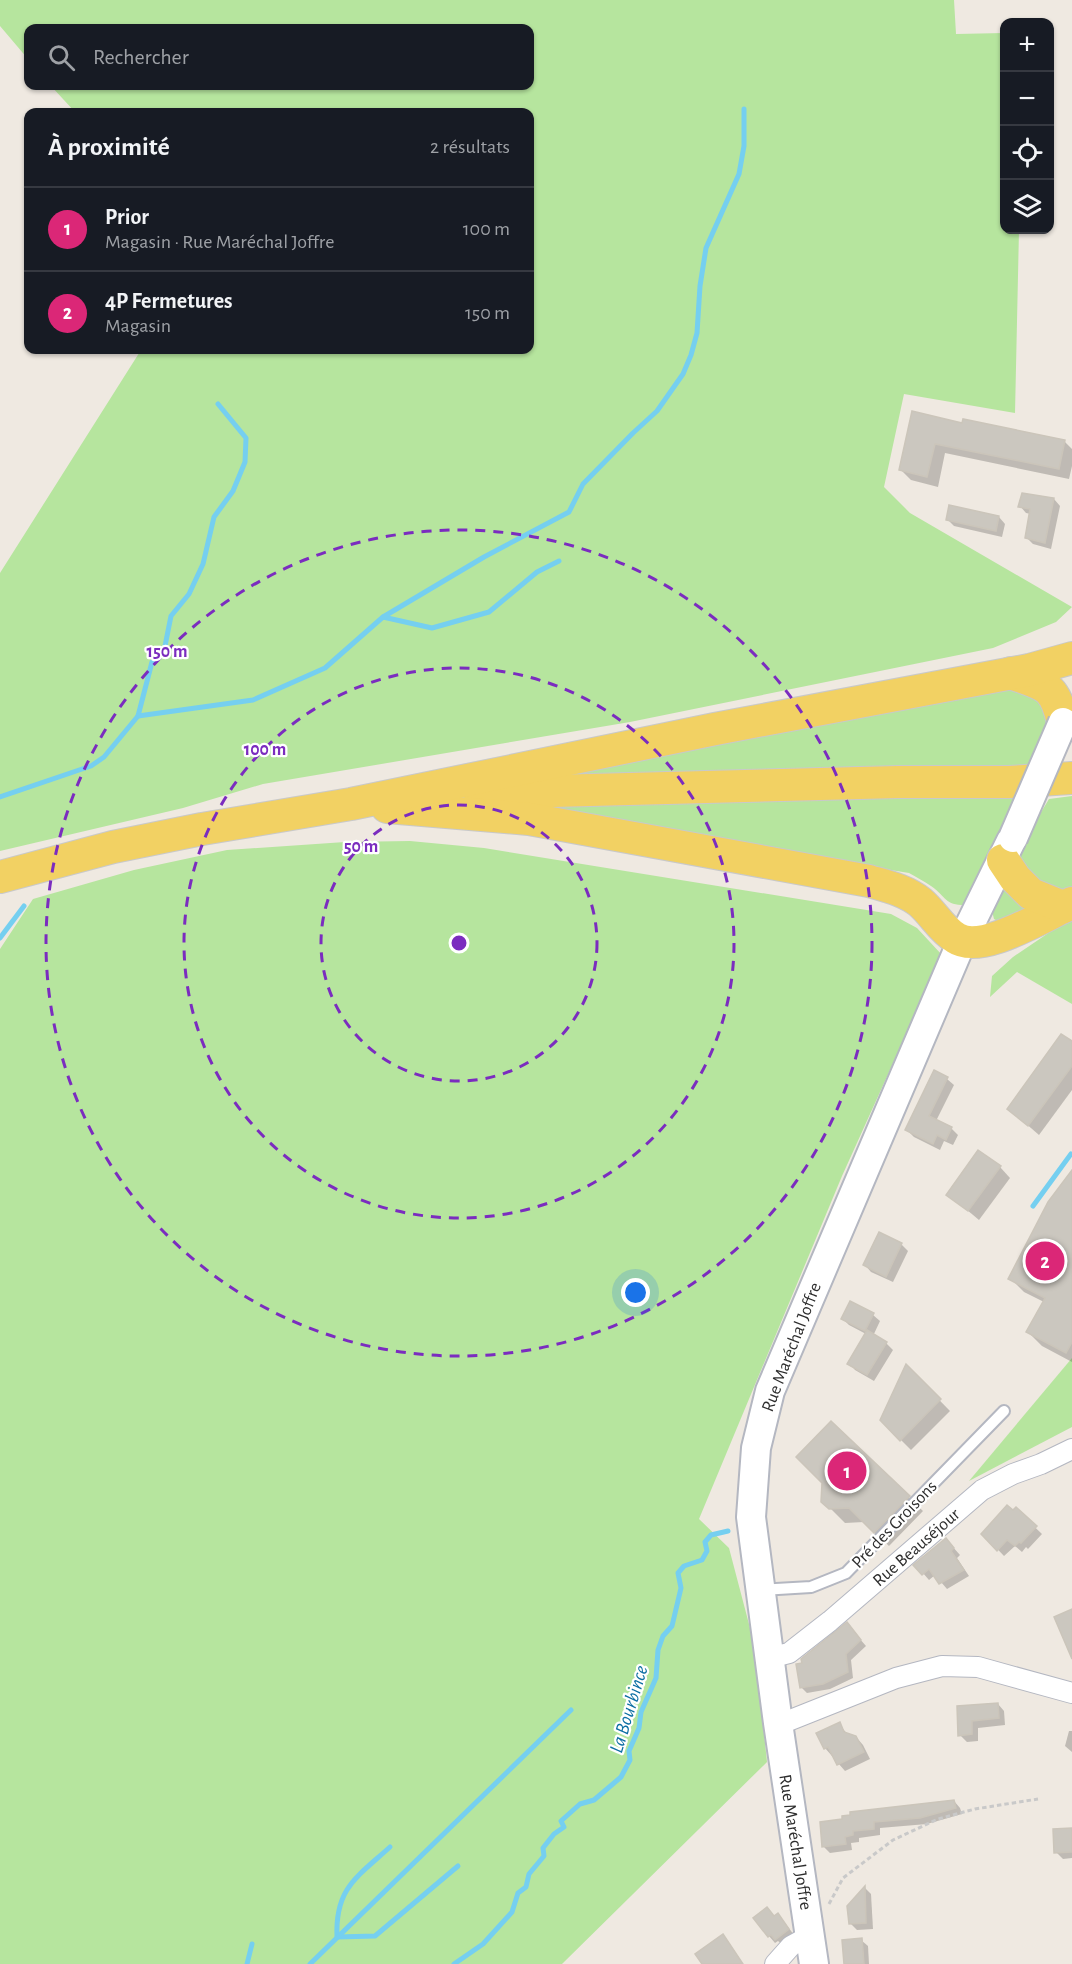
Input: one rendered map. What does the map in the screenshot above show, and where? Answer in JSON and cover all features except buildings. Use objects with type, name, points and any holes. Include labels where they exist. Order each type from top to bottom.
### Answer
[{"type":"main road","points":[[0,877],[112,847],[351,804],[715,729],[1029,670],[1072,658]]},
{"type":"main road","points":[[1011,673],[1042,684],[1068,711]]},
{"type":"main road","name":"Rue Maréchal Joffre","points":[[814,1964],[778,1723],[751,1517],[756,1448],[770,1391],[962,941],[1008,849],[1068,711]]},
{"type":"main road","points":[[351,804],[513,792],[898,782],[1009,782],[1072,778]]},
{"type":"main road","points":[[351,804],[529,819],[869,881],[904,892],[920,903],[947,930],[962,941],[983,942],[1009,934],[1068,905]]},
{"type":"main road","points":[[1008,849],[1015,878],[1031,894],[1068,905]]},
{"type":"street","name":"Rue Beauséjour","points":[[769,1658],[789,1653],[830,1621],[982,1490],[1072,1449]]},
{"type":"street","points":[[778,1723],[896,1678],[942,1666],[978,1667],[1072,1693]]},
{"type":"street","points":[[775,1964],[810,1928]]},
{"type":"lane","name":"Pré des Groisons","points":[[760,1590],[811,1587],[846,1573],[1004,1411]]},
{"type":"path","points":[[810,1928],[824,1915],[843,1878],[893,1840],[938,1819],[975,1809],[1038,1799]]},
{"type":"green space","points":[[0,0],[954,0],[956,34],[1000,33],[1000,234],[1019,234],[1015,413],[904,394],[884,487],[910,513],[1072,607],[1056,622],[993,648],[630,722],[263,784],[183,808],[0,851],[0,573],[138,354],[534,354],[534,108],[71,108],[55,90],[534,90],[534,24],[24,24],[24,54],[0,26]]},
{"type":"green space","points":[[995,684],[1031,693],[1053,715],[1029,767],[567,778],[570,770]]},
{"type":"green space","points":[[1018,796],[969,905],[950,903],[931,886],[909,873],[584,820],[514,805]]},
{"type":"green space","points":[[1072,796],[1072,891],[1052,888],[1038,881],[1032,876],[1017,852],[1049,799]]},
{"type":"green space","points":[[410,841],[484,848],[891,914],[917,928],[942,955],[842,1176],[699,1519],[729,1548],[755,1647],[767,1762],[562,1964],[0,1964],[0,949],[33,899],[134,870],[227,850],[345,842]]},
{"type":"green space","points":[[1005,881],[1044,908],[1001,923],[994,919],[992,911]]},
{"type":"green space","points":[[1072,917],[1072,1004],[1017,972],[990,997],[992,976],[1013,957]]},
{"type":"green space","points":[[1072,1358],[1072,1427],[969,1481]]},
{"type":"waterway","points":[[0,797],[91,766],[104,757],[138,716],[253,700],[325,668],[383,617],[484,557],[569,512],[583,484],[657,411],[683,374],[697,333],[700,286],[706,248],[739,174],[744,146],[744,109]]},
{"type":"waterway","points":[[138,716],[152,662],[164,651],[171,616],[189,594],[203,564],[214,517],[233,491],[245,462],[246,438],[218,404]]},
{"type":"waterway","points":[[383,617],[432,628],[489,612],[537,572],[559,561]]},
{"type":"waterway","points":[[0,938],[24,906]]},
{"type":"waterway","name":"La Bourbince","points":[[1033,1206],[1071,1154]]},
{"type":"waterway","name":"La Bourbince","points":[[454,1964],[483,1944],[512,1912],[518,1893],[526,1887],[529,1874],[544,1856],[543,1848],[554,1834],[564,1827],[561,1821],[580,1804],[594,1800],[621,1777],[630,1760],[629,1751],[639,1728],[641,1712],[656,1678],[658,1650],[663,1636],[672,1626],[681,1588],[678,1573],[684,1566],[702,1560],[707,1551],[705,1542],[711,1535],[728,1531]]},
{"type":"waterway","points":[[310,1964],[571,1710]]},
{"type":"waterway","points":[[390,1847],[358,1876],[344,1895],[337,1920],[337,1937],[375,1936],[458,1866]]},
{"type":"waterway","points":[[247,1964],[252,1944]]},
{"type":"place","name":"4P Fermetures","points":[[1045,1261]]},
{"type":"place","name":"Prior","points":[[847,1471]]}]
